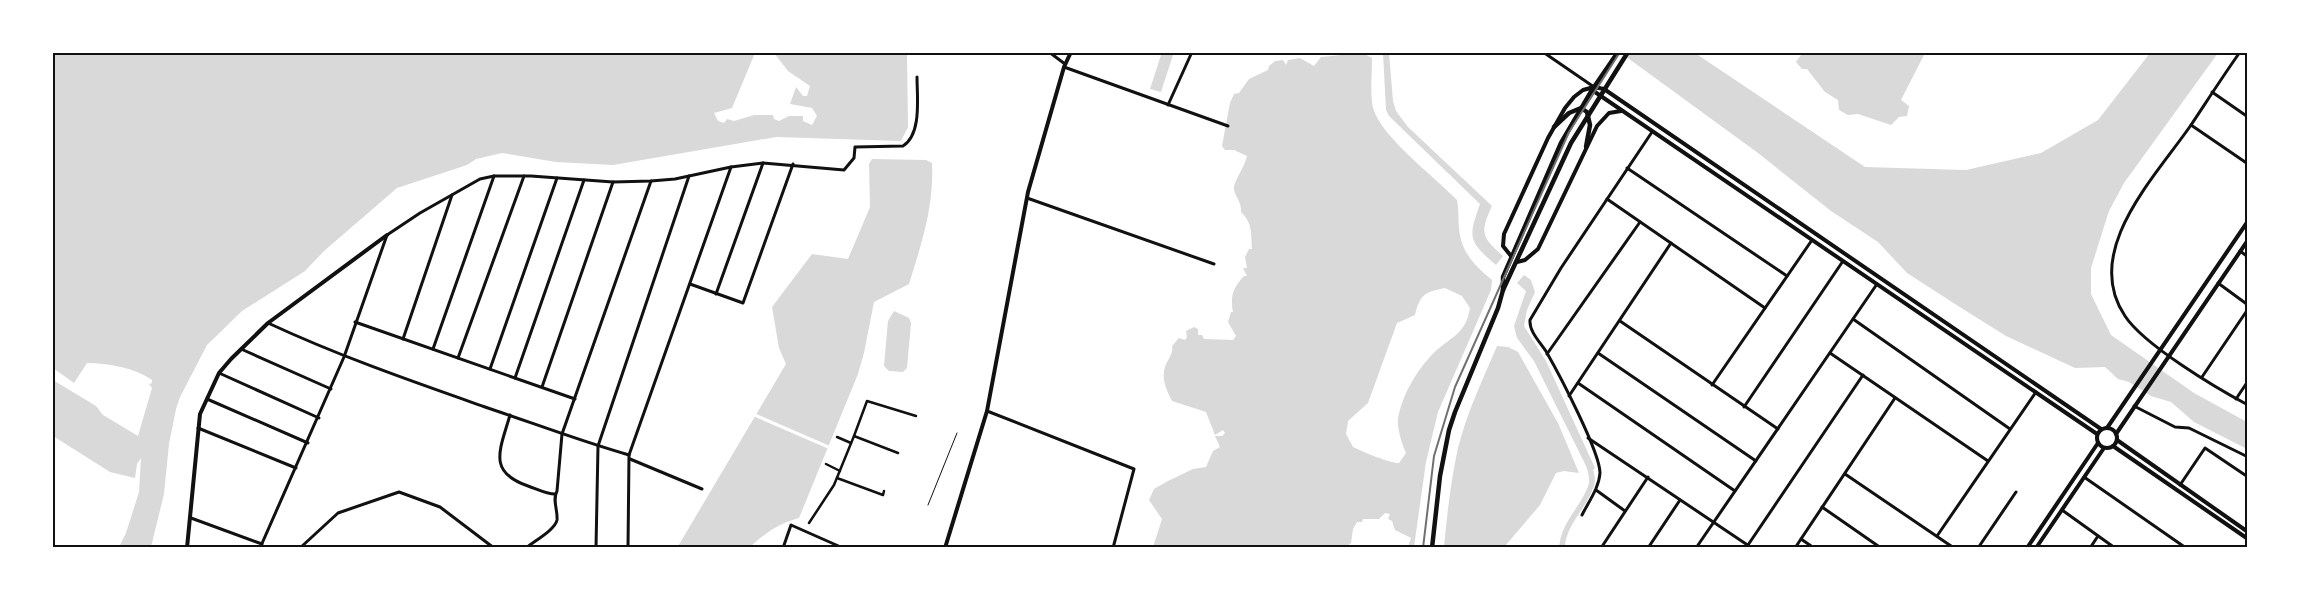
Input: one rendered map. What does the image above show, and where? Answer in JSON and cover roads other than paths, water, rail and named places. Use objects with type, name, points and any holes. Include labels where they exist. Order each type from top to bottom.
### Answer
[{"type":"main road","points":[[1432,548],[1440,476],[1449,430],[1503,290],[1571,143],[1628,52]]},
{"type":"main road","points":[[1503,290],[1503,277],[1557,152],[1593,88],[1617,53]]},
{"type":"main road","points":[[1581,108],[1589,114],[1590,130],[1586,147]]},
{"type":"main road","points":[[1554,127],[1569,113],[1581,108]]},
{"type":"street","points":[[1049,52],[1064,66],[1228,126]]},
{"type":"street","points":[[945,548],[987,411],[1027,198],[1064,66],[1071,52]]},
{"type":"street","points":[[1168,105],[1192,52]]},
{"type":"street","points":[[1543,52],[1652,132],[2097,434],[2098,443],[2027,548]]},
{"type":"street","points":[[2240,52],[2132,208],[2118,241],[2111,272],[2113,290],[2124,315],[2134,327],[2168,356],[2248,405]]},
{"type":"street","points":[[187,548],[200,414],[219,373],[268,324],[387,234],[452,194],[480,179],[494,176],[524,176],[613,182],[651,181],[763,163],[793,164],[844,170],[854,158],[855,147],[903,146],[911,139],[915,124],[917,77]]},
{"type":"street","points":[[1512,256],[1504,246],[1506,228],[1554,127],[1574,97],[1593,88],[1604,89],[2101,430]]},
{"type":"street","points":[[2212,92],[2248,118]]},
{"type":"street","points":[[1517,262],[1525,260],[1538,249],[1586,147],[1600,123],[1607,114],[1614,111],[1623,112]]},
{"type":"street","points":[[2191,125],[2248,164]]},
{"type":"street","points":[[1582,515],[1596,490],[1600,472],[1599,465],[1570,396],[1530,328],[1531,316],[1652,132]]},
{"type":"street","points":[[716,294],[763,163]]},
{"type":"street","points":[[690,284],[743,304],[793,164]]},
{"type":"street","points":[[628,548],[630,457],[731,167]]},
{"type":"street","points":[[1627,168],[1787,276]]},
{"type":"street","points":[[433,349],[494,176]]},
{"type":"street","points":[[458,358],[524,176]]},
{"type":"street","points":[[596,548],[598,446],[689,176]]},
{"type":"street","points":[[490,369],[557,178]]},
{"type":"street","points":[[516,378],[584,180]]},
{"type":"street","points":[[526,548],[554,526],[557,520],[555,494],[557,491],[562,434],[651,181]]},
{"type":"street","points":[[542,388],[613,182]]},
{"type":"street","points":[[403,339],[452,194]]},
{"type":"street","points":[[1027,198],[1214,264]]},
{"type":"street","points":[[1607,199],[1765,308]]},
{"type":"street","points":[[2097,434],[2107,428],[2248,221]]},
{"type":"street","points":[[1547,354],[1640,222]]},
{"type":"street","points":[[191,518],[261,546],[319,418],[344,357],[387,234]]},
{"type":"street","points":[[1712,385],[1812,240]]},
{"type":"street","points":[[2036,548],[2104,448],[2113,446],[2117,440],[2116,434],[2134,406],[2248,240]]},
{"type":"street","points":[[1570,396],[1671,244]]},
{"type":"street","points":[[2240,251],[2248,256]]},
{"type":"street","points":[[1744,407],[1843,261]]},
{"type":"street","points":[[2218,283],[2248,305]]},
{"type":"street","points":[[1696,548],[1877,284]]},
{"type":"street","points":[[2202,377],[2248,309]]},
{"type":"street","points":[[1853,320],[2010,429]]},
{"type":"street","points":[[1620,321],[1744,407],[1778,428]]},
{"type":"street","points":[[355,322],[575,399]]},
{"type":"street","points":[[268,324],[344,357],[630,457],[702,489]]},
{"type":"street","points":[[241,349],[331,389]]},
{"type":"street","points":[[1598,353],[1756,461]]},
{"type":"street","points":[[1830,353],[1988,461]]},
{"type":"street","points":[[219,373],[319,418]]},
{"type":"street","points":[[1588,438],[1750,546],[1863,375]]},
{"type":"street","points":[[2236,399],[2248,381]]},
{"type":"street","points":[[1578,383],[1735,491]]},
{"type":"street","points":[[1937,536],[2036,392]]},
{"type":"street","points":[[206,398],[308,443]]},
{"type":"street","points":[[1795,548],[1895,398]]},
{"type":"street","points":[[809,522],[837,478],[867,401],[916,416]]},
{"type":"street","points":[[2134,406],[2174,427],[2189,428],[2248,457]]},
{"type":"street","points":[[987,411],[1134,469],[1113,548]]},
{"type":"street","points":[[510,416],[502,444],[500,465],[504,474],[512,480],[555,494]]},
{"type":"street","points":[[198,428],[296,468]]},
{"type":"street","points":[[2107,428],[2116,434]]},
{"type":"street","points":[[854,436],[898,453]]},
{"type":"street","points":[[837,437],[851,443]]},
{"type":"street","points":[[2117,440],[2248,532]]},
{"type":"street","points":[[2098,443],[2104,448]]},
{"type":"street","points":[[2113,446],[2248,539]]},
{"type":"street","points":[[2180,485],[2206,448],[2248,477]]},
{"type":"street","points":[[826,464],[840,471]]},
{"type":"street","points":[[1845,474],[1954,548]]},
{"type":"street","points":[[2084,477],[2186,548]]},
{"type":"street","points":[[837,478],[883,494],[884,491]]},
{"type":"street","points":[[1601,548],[1648,478]]},
{"type":"street","points":[[1596,490],[1625,511]]},
{"type":"street","points":[[300,548],[338,513],[399,492],[440,507],[494,548]]},
{"type":"street","points":[[1978,548],[2016,492]]},
{"type":"street","points":[[1648,548],[1680,500]]},
{"type":"street","points":[[1822,507],[1881,548]]},
{"type":"street","points":[[2062,510],[2115,548]]},
{"type":"street","points":[[782,548],[791,525],[843,548]]},
{"type":"street","points":[[2090,548],[2098,535]]},
{"type":"street","points":[[1801,538],[1814,548]]},
{"type":"lane","points":[[928,505],[957,433]]},
{"type":"waterway","points":[[1562,548],[1566,531],[1588,494],[1592,483],[1588,462]]},
{"type":"railway","points":[[1423,548],[1434,456],[1455,387],[1569,132],[1620,52]]}]
